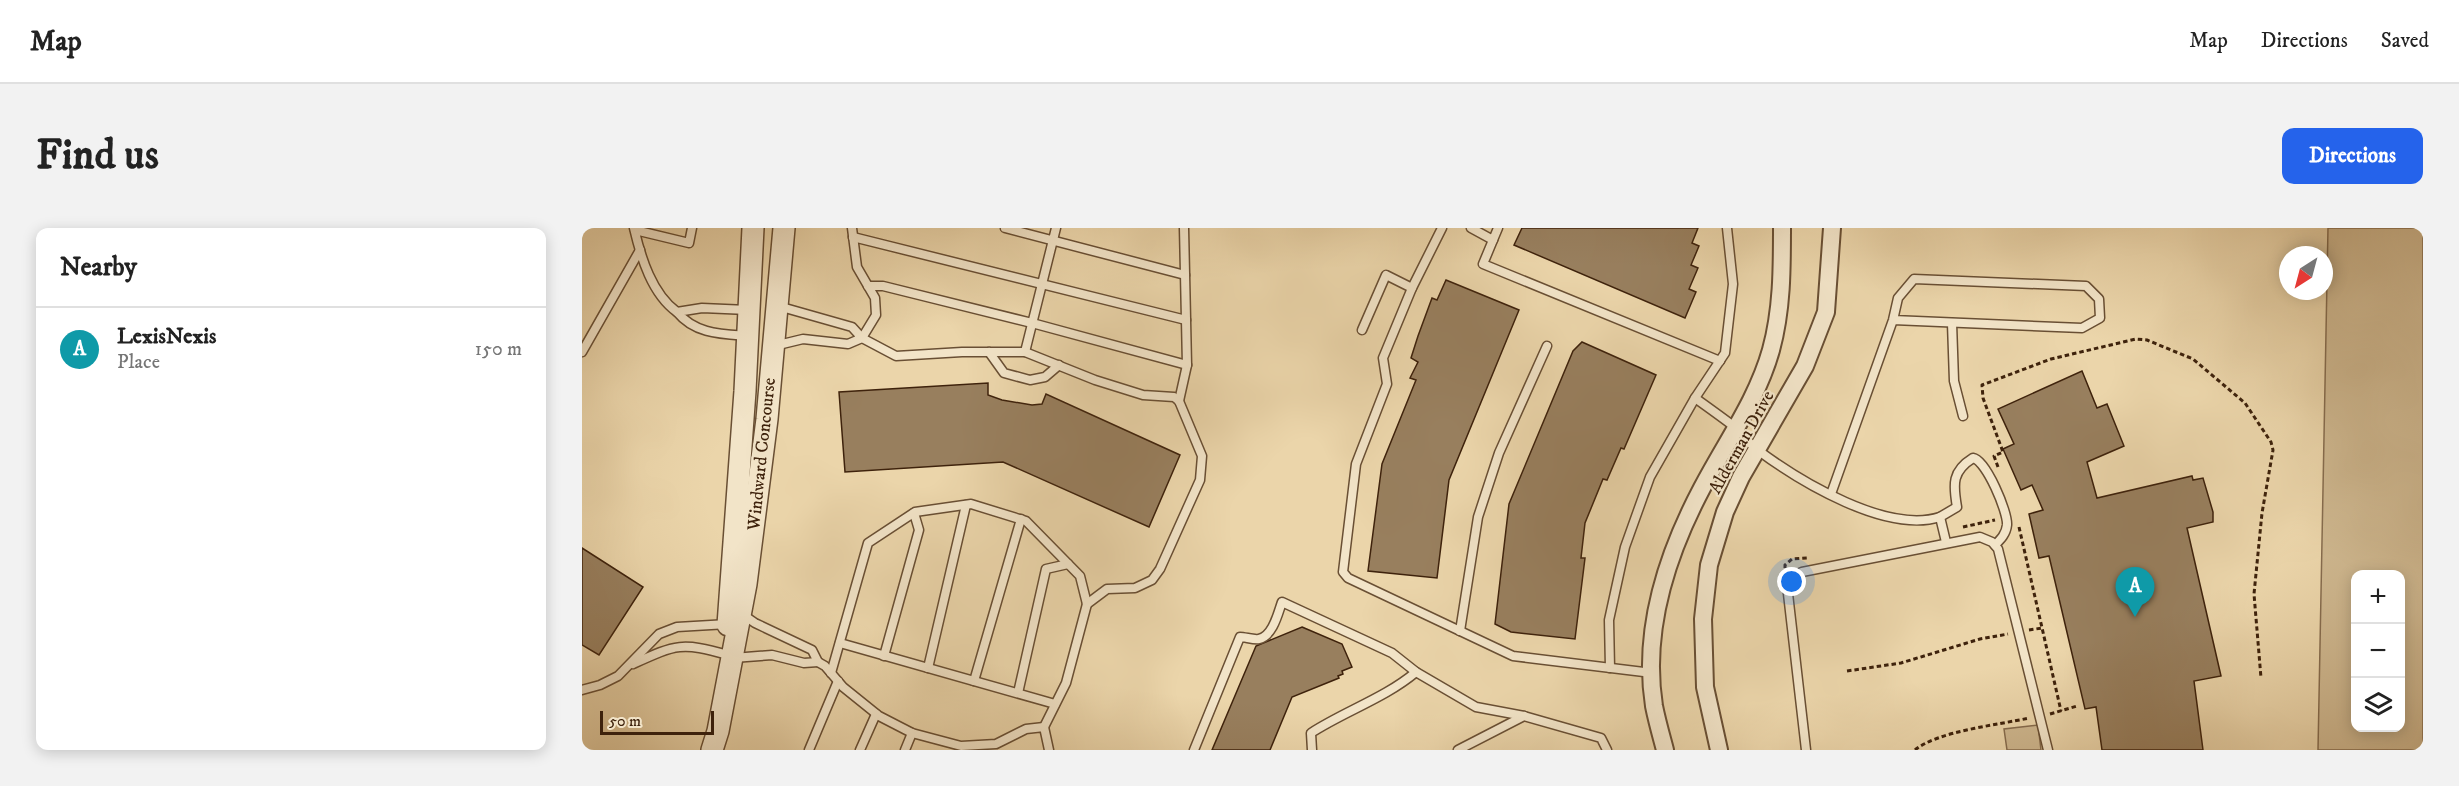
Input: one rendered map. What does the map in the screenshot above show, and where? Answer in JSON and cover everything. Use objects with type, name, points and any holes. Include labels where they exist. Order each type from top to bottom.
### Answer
[{"type":"street","name":"Windward Concourse","points":[[734,619],[753,228]]},
{"type":"street","name":"Windward Concourse","points":[[712,750],[728,679],[734,619],[765,430],[784,228]]},
{"type":"street","name":"Alderman Drive","points":[[1665,750],[1654,705],[1652,673],[1653,624],[1660,590],[1702,489],[1747,410],[1771,350],[1782,287],[1782,228]]},
{"type":"street","name":"Alderman Drive","points":[[1719,750],[1705,687],[1703,619],[1709,565],[1725,512],[1741,477],[1805,366],[1826,312],[1832,228]]},
{"type":"lane","points":[[634,229],[689,243],[692,228]]},
{"type":"lane","points":[[1005,228],[1185,274]]},
{"type":"lane","points":[[1025,352],[1056,228]]},
{"type":"lane","points":[[1179,401],[1187,365],[1184,228]]},
{"type":"lane","points":[[1442,228],[1412,288],[1383,358],[1387,384],[1356,464],[1343,572],[1348,578],[1513,656],[1652,673]]},
{"type":"lane","points":[[1471,228],[1493,240]]},
{"type":"lane","points":[[1498,228],[1483,264],[1720,361]]},
{"type":"lane","points":[[1610,668],[1609,620],[1625,547],[1650,477],[1695,398],[1725,353],[1733,284],[1727,228]]},
{"type":"lane","points":[[634,229],[640,250],[661,297],[686,323],[698,328],[748,336]]},
{"type":"lane","points":[[773,346],[803,339],[848,344],[862,338],[876,315],[875,298],[857,267],[853,232],[1042,284],[1186,320]]},
{"type":"lane","points":[[582,352],[640,250]]},
{"type":"lane","points":[[1362,330],[1386,275],[1412,288]]},
{"type":"lane","points":[[1831,494],[1893,320],[1898,298],[1914,279],[2086,285],[2099,299],[2100,318],[2082,328],[1893,320]]},
{"type":"lane","points":[[868,286],[883,286],[1187,365]]},
{"type":"lane","points":[[777,306],[852,327],[862,338],[896,357],[1025,352],[1143,395],[1174,397],[1179,401],[1203,456],[1200,480],[1160,569],[1152,580],[1135,588],[1107,589],[1087,603]]},
{"type":"lane","points":[[677,312],[702,308],[749,310]]},
{"type":"lane","points":[[1952,323],[1954,381],[1963,416]]},
{"type":"lane","points":[[1460,631],[1478,518],[1500,453],[1547,346]]},
{"type":"lane","points":[[989,352],[1004,373],[1030,380],[1045,377],[1059,365]]},
{"type":"lane","points":[[1695,398],[1737,429],[1757,450],[1831,494],[1863,510],[1886,516],[1929,520],[1940,517],[1957,507],[1954,490],[1956,476],[1961,466],[1978,458],[1992,480],[2007,517],[2004,537],[1995,545]]},
{"type":"lane","points":[[831,673],[868,543],[914,513],[972,504],[1021,519],[1026,521],[1080,576],[1087,603],[1066,683],[1044,727],[1049,750]]},
{"type":"lane","points":[[927,668],[966,505]]},
{"type":"lane","points":[[884,656],[919,530],[914,513]]},
{"type":"lane","points":[[1940,517],[1946,542]]},
{"type":"lane","points":[[974,681],[1021,519]]},
{"type":"lane","points":[[1806,750],[1787,585],[1791,578],[1802,572],[1980,537],[1998,549],[2018,633],[2042,716],[2048,750]]},
{"type":"lane","points":[[1018,693],[1046,569],[1068,564]]},
{"type":"lane","points":[[1194,750],[1240,637],[1259,639],[1267,634],[1282,602],[1392,653],[1416,672],[1476,707],[1524,716],[1601,738],[1607,750]]},
{"type":"lane","points":[[582,690],[600,685],[618,675],[659,634],[677,627],[734,619],[755,623],[812,650],[818,662],[876,714],[912,733],[960,748],[996,744],[1026,729],[1044,727]]},
{"type":"lane","points":[[840,643],[1056,704]]},
{"type":"lane","points":[[627,666],[675,646],[698,646],[730,656],[772,655],[804,663],[818,662]]},
{"type":"lane","points":[[1312,750],[1311,733],[1336,717],[1396,689],[1416,672]]},
{"type":"lane","points":[[809,750],[838,681]]},
{"type":"lane","points":[[861,750],[876,714]]},
{"type":"lane","points":[[1458,750],[1524,716]]},
{"type":"lane","points":[[905,750],[912,733]]},
{"type":"lane","points":[[1005,750],[1010,737]]},
{"type":"path","points":[[2001,475],[1994,456],[2003,452],[1983,398],[1982,385],[2050,359],[2136,339],[2159,344],[2193,359],[2245,403],[2271,442],[2271,466],[2262,513],[2254,594],[2261,678]]},
{"type":"path","points":[[2019,524],[2061,711]]},
{"type":"path","points":[[1847,671],[1901,663],[1980,639],[2042,628]]},
{"type":"path","points":[[1915,750],[1925,742],[1942,737],[2042,716],[2077,706]]},
{"type":"shaded area","points":[[2328,228],[2423,228],[2423,750],[2318,750],[2327,300],[2333,300],[2333,246],[2328,246]]},
{"type":"shaded area","points":[[2038,725],[2041,750],[2007,750],[2004,729]]},
{"type":"building","points":[[1522,228],[1698,228],[1692,243],[1699,246],[1691,265],[1698,268],[1689,289],[1696,292],[1685,318],[1514,245]]},
{"type":"building","points":[[1446,280],[1519,310],[1449,480],[1437,578],[1368,571],[1382,464],[1416,380],[1410,378],[1418,362],[1411,358],[1418,336],[1432,298],[1437,300]]},
{"type":"building","points":[[1582,342],[1656,375],[1624,449],[1621,448],[1607,480],[1603,479],[1585,523],[1581,558],[1585,558],[1575,639],[1511,632],[1495,624],[1509,504],[1573,351]]},
{"type":"building","points":[[2082,371],[2097,408],[2107,404],[2124,446],[2087,462],[2097,498],[2192,476],[2193,480],[2203,478],[2213,512],[2213,522],[2187,528],[2221,676],[2194,681],[2203,750],[2102,750],[2096,707],[2085,709],[2049,556],[2039,558],[2029,514],[2043,510],[2032,485],[2021,490],[2003,449],[2014,444],[1998,409]]},
{"type":"building","points":[[988,383],[988,395],[1032,405],[1042,404],[1046,394],[1180,455],[1149,527],[1003,462],[845,472],[839,392]]},
{"type":"building","points":[[582,548],[643,587],[599,655],[582,645]]},
{"type":"building","points":[[1302,627],[1342,644],[1352,667],[1342,671],[1343,674],[1338,676],[1339,678],[1292,697],[1270,750],[1212,750],[1256,646]]},
{"type":"place","name":"LexisNexis","points":[[2135,617]]}]
